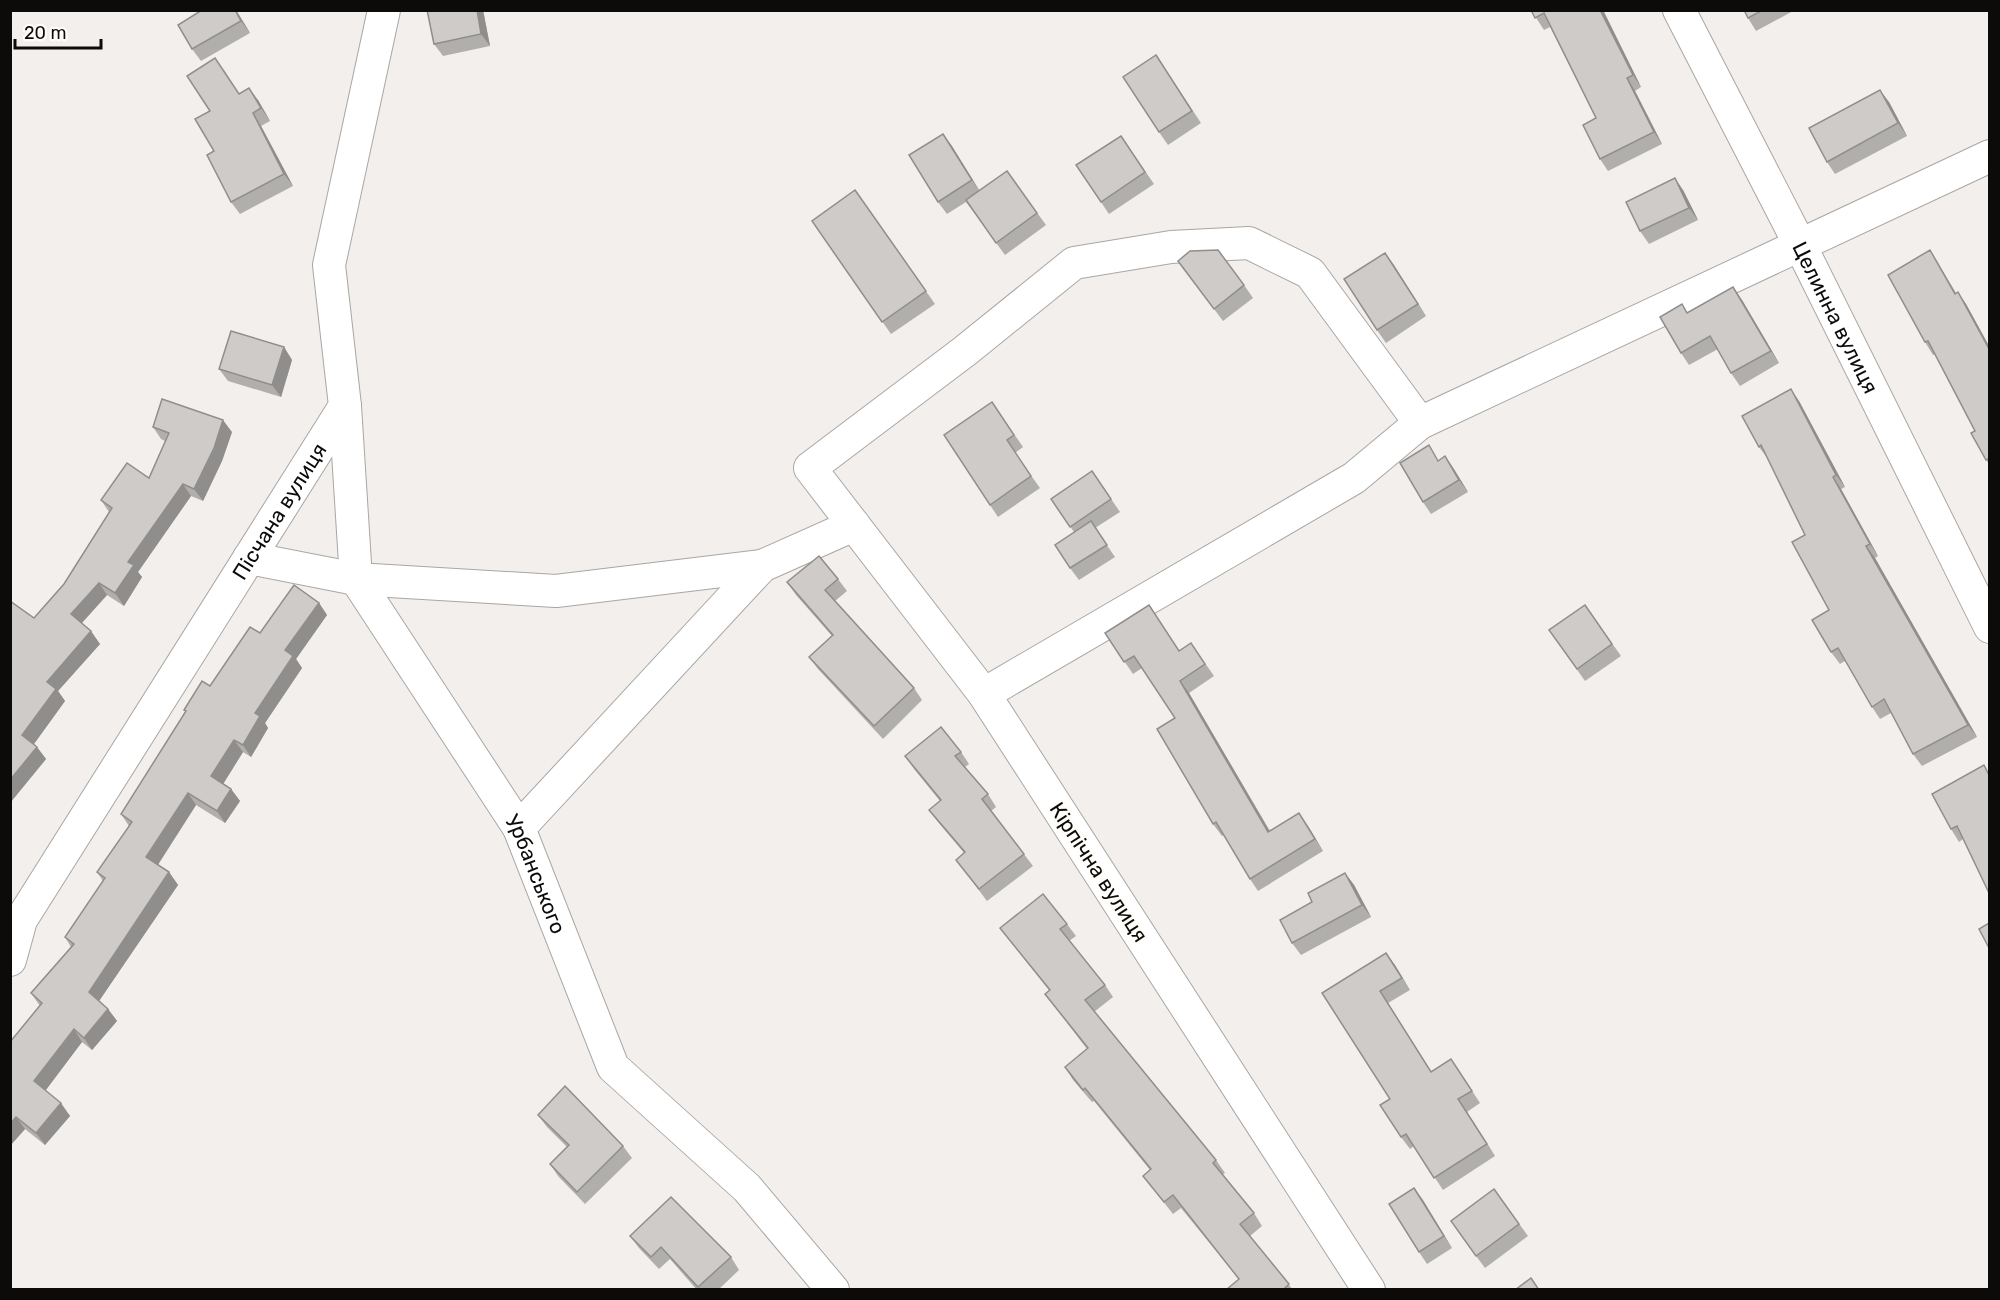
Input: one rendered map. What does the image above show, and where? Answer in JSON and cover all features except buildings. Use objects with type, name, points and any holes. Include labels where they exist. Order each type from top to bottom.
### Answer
[{"type":"street","points":[[345,406],[329,265],[384,10]]},
{"type":"street","name":"Целинна вулиця","points":[[1679,10],[1800,245],[1989,627]]},
{"type":"street","points":[[984,694],[1354,478],[1420,423],[1989,156]]},
{"type":"street","name":"Кiрпiчна вулиця","points":[[1369,1290],[984,694],[810,468],[965,351],[1074,263],[1171,247],[1249,243],[1310,273],[1420,423]]},
{"type":"street","name":"Пiсчана вулиця","points":[[10,960],[21,920],[345,406]]},
{"type":"street","name":"Урбанського","points":[[345,406],[357,579],[519,828],[614,1067],[747,1188],[833,1290]]},
{"type":"street","points":[[249,558],[357,579],[556,591],[762,566],[854,525]]},
{"type":"street","points":[[519,828],[762,566]]}]
